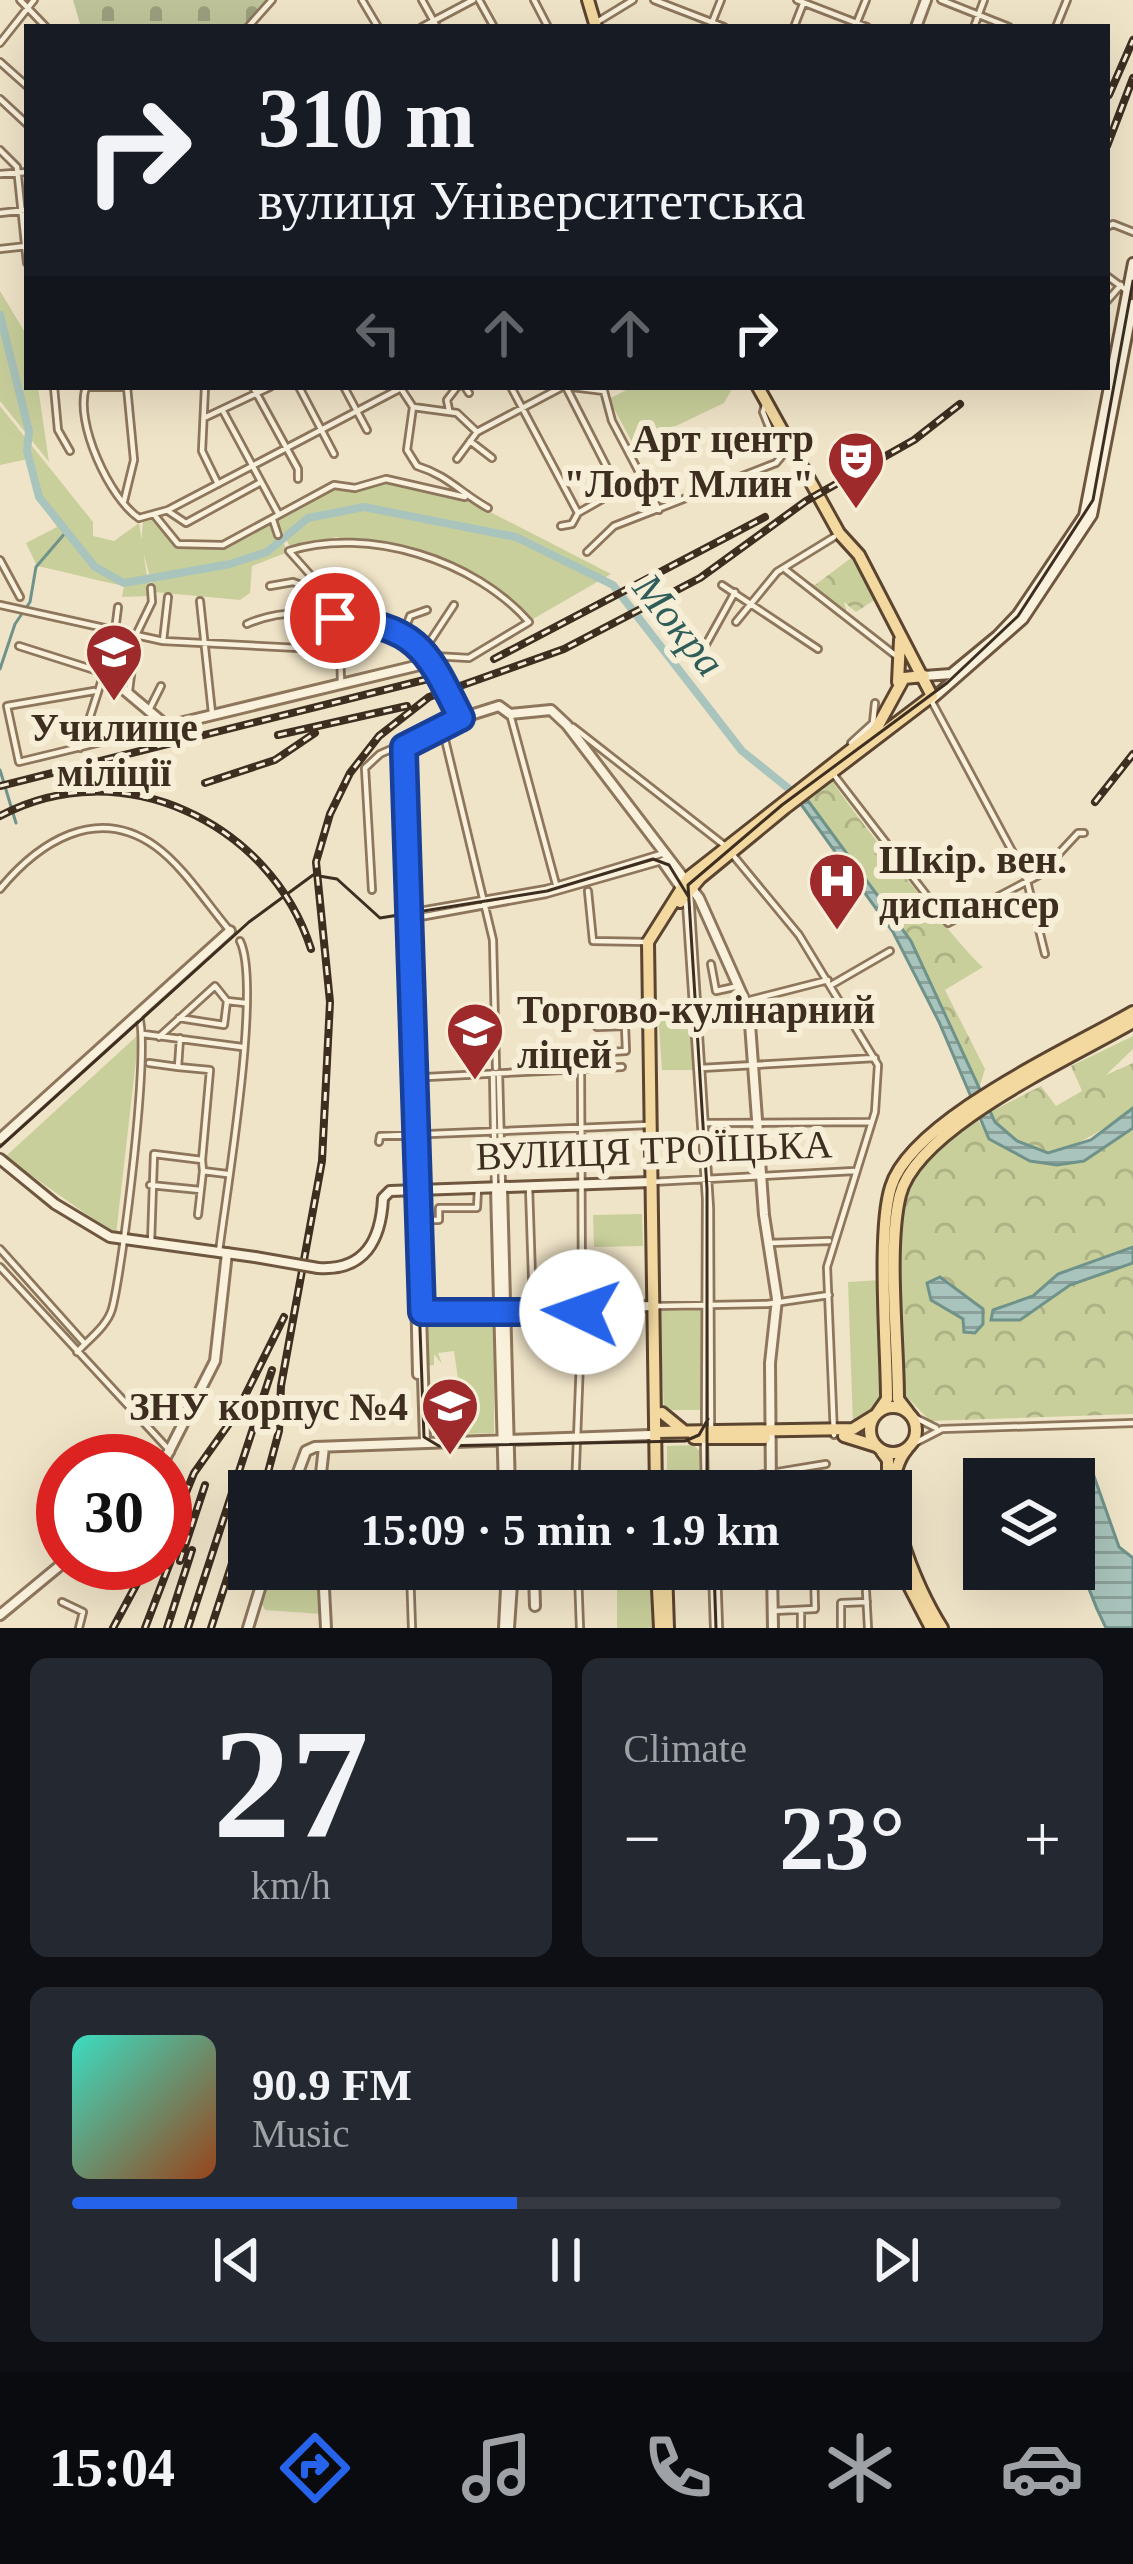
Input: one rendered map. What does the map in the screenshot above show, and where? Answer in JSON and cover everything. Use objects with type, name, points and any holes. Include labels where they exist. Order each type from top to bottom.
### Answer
[{"type":"main road","points":[[760,390],[827,511],[859,555],[924,676],[931,700],[808,786]]},
{"type":"main road","points":[[899,635],[897,691],[905,707],[917,710]]},
{"type":"main road","points":[[658,1470],[648,942],[686,889],[881,724],[904,678],[924,676]]},
{"type":"main road","points":[[998,1096],[1133,1012]]},
{"type":"main road","points":[[657,1435],[770,1435],[862,1427],[887,1399],[891,1187],[911,1151],[998,1096],[1133,1022]]},
{"type":"main road","points":[[897,1470],[916,1431],[898,1399],[897,1209],[917,1160],[955,1121]]},
{"type":"main road","points":[[654,1307],[662,1413],[657,1435]]},
{"type":"main road","points":[[888,1470],[888,1460],[869,1431],[876,1414],[893,1407],[910,1414]]},
{"type":"main road","points":[[662,1413],[687,1432]]},
{"type":"main road","points":[[834,1432],[859,1437],[891,1454],[909,1447]]},
{"type":"main road","points":[[657,1435],[708,1435]]},
{"type":"main road","points":[[912,1573],[942,1628]]},
{"type":"main road","points":[[661,1590],[664,1628]]},
{"type":"main road","points":[[911,1590],[932,1628]]},
{"type":"street","points":[[20,0],[43,24]]},
{"type":"street","points":[[1,40],[34,0]]},
{"type":"street","points":[[251,24],[272,0]]},
{"type":"street","points":[[422,0],[436,24],[476,0]]},
{"type":"street","points":[[595,24],[633,0]]},
{"type":"street","points":[[654,0],[709,24]]},
{"type":"street","points":[[941,0],[1002,24]]},
{"type":"street","points":[[975,24],[985,0]]},
{"type":"street","points":[[802,1],[854,24]]},
{"type":"street","points":[[0,62],[24,82]]},
{"type":"street","points":[[0,99],[24,121]]},
{"type":"street","points":[[0,150],[18,172],[24,211],[0,213]]},
{"type":"street","points":[[0,173],[24,172]]},
{"type":"street","points":[[1045,955],[1026,877],[931,700],[1023,619],[1093,504],[1133,263]]},
{"type":"street","points":[[54,390],[58,430],[70,452]]},
{"type":"street","points":[[86,390],[82,406],[88,442],[124,501],[140,518],[168,511],[396,390]]},
{"type":"street","points":[[124,501],[134,460],[127,390]]},
{"type":"street","points":[[205,390],[204,458],[218,484]]},
{"type":"street","points":[[204,418],[256,390],[287,447],[298,479]]},
{"type":"street","points":[[301,390],[334,454]]},
{"type":"street","points":[[346,390],[367,430]]},
{"type":"street","points":[[403,390],[413,407],[410,456],[419,467],[445,472],[466,497]]},
{"type":"street","points":[[448,410],[447,400],[462,390]]},
{"type":"street","points":[[512,390],[578,513]]},
{"type":"street","points":[[457,459],[477,433],[561,390]]},
{"type":"street","points":[[568,390],[618,489]]},
{"type":"street","points":[[595,390],[604,391],[612,421],[659,510]]},
{"type":"street","points":[[587,552],[614,526],[776,463],[781,457],[763,412],[767,403]]},
{"type":"street","points":[[413,407],[448,410],[477,433]]},
{"type":"street","points":[[223,411],[261,482],[278,535]]},
{"type":"street","points":[[470,441],[492,458]]},
{"type":"street","points":[[561,526],[572,524],[578,513],[641,477]]},
{"type":"street","points":[[155,516],[178,544],[216,546],[334,485],[355,488],[386,478],[466,497],[488,508]]},
{"type":"street","points":[[168,511],[187,523],[261,482]]},
{"type":"street","points":[[924,676],[952,674],[1018,614],[1093,504]]},
{"type":"street","points":[[736,622],[777,572],[834,536]]},
{"type":"street","points":[[94,692],[5,708],[23,764],[341,681],[431,664],[436,656],[470,658],[529,622],[486,582],[412,553],[334,540],[290,551],[330,597],[337,618],[341,681]]},
{"type":"street","points":[[0,560],[20,597]]},
{"type":"street","points":[[786,570],[901,659]]},
{"type":"street","points":[[271,586],[302,584],[330,597]]},
{"type":"street","points":[[722,585],[818,649]]},
{"type":"street","points":[[356,586],[364,597],[362,621]]},
{"type":"street","points":[[128,695],[136,635],[152,602],[151,588]]},
{"type":"street","points":[[694,666],[735,592]]},
{"type":"street","points":[[163,641],[168,597]]},
{"type":"street","points":[[200,601],[212,713]]},
{"type":"street","points":[[425,649],[454,604]]},
{"type":"street","points":[[0,605],[163,641],[339,650]]},
{"type":"street","points":[[80,749],[118,607]]},
{"type":"street","points":[[402,637],[410,616],[427,610]]},
{"type":"street","points":[[247,624],[276,613],[337,618],[362,621],[402,637],[425,649],[461,718]]},
{"type":"street","points":[[19,646],[104,673],[167,727]]},
{"type":"street","points":[[148,712],[161,686]]},
{"type":"street","points":[[850,749],[852,739],[873,723],[875,703]]},
{"type":"street","points":[[372,890],[365,768],[380,754],[495,706],[510,714],[551,710],[728,850],[830,982],[875,1058],[879,1080],[872,1122],[831,1241],[834,1432]]},
{"type":"street","points":[[510,714],[557,888]]},
{"type":"street","points":[[567,725],[713,922],[746,1001],[777,1299],[770,1355],[770,1470]]},
{"type":"street","points":[[442,727],[494,940],[506,1470]]},
{"type":"street","points":[[404,747],[419,1311]]},
{"type":"street","points":[[832,773],[948,923],[1039,874],[1078,833],[1084,833]]},
{"type":"street","points":[[0,889],[34,853],[64,833],[112,831],[157,847],[230,931],[0,1139]]},
{"type":"street","points":[[409,916],[557,888],[663,859]]},
{"type":"street","points":[[686,889],[707,1181],[711,1306],[706,1470]]},
{"type":"street","points":[[686,889],[697,1007]]},
{"type":"street","points":[[588,892],[592,941],[648,942]]},
{"type":"street","points":[[178,1434],[215,1361],[245,1003],[245,956],[240,941]]},
{"type":"street","points":[[697,1007],[830,982],[890,951]]},
{"type":"street","points":[[711,964],[716,991],[739,986]]},
{"type":"street","points":[[160,1037],[215,986],[227,1000],[245,1003]]},
{"type":"street","points":[[178,1018],[224,1025],[227,1000]]},
{"type":"street","points":[[77,1352],[113,1308],[143,1034],[137,1014]]},
{"type":"street","points":[[597,1027],[625,1026],[626,1052],[609,1052],[609,1067]]},
{"type":"street","points":[[143,1034],[242,1047]]},
{"type":"street","points":[[178,1067],[180,1038]]},
{"type":"street","points":[[700,1068],[875,1058]]},
{"type":"street","points":[[149,1064],[210,1070],[198,1215]]},
{"type":"street","points":[[410,1077],[622,1067]]},
{"type":"street","points":[[575,1470],[584,1184],[580,1068]]},
{"type":"street","points":[[703,1124],[872,1122]]},
{"type":"street","points":[[379,1142],[380,1136],[650,1125]]},
{"type":"street","points":[[152,1243],[154,1154],[202,1160]]},
{"type":"street","points":[[0,1159],[55,1204],[120,1240],[223,1252]]},
{"type":"street","points":[[202,1171],[228,1174]]},
{"type":"street","name":"ВУЛИЦЯ ТРОЇЦЬКА","points":[[223,1252],[318,1268],[350,1265],[371,1250],[386,1193],[414,1189],[707,1181],[854,1171]]},
{"type":"street","points":[[150,1185],[200,1190]]},
{"type":"street","points":[[530,1186],[533,1309]]},
{"type":"street","points":[[418,1220],[439,1220],[439,1208],[477,1208],[478,1188]]},
{"type":"street","points":[[414,1189],[422,1440]]},
{"type":"street","points":[[769,1243],[831,1241]]},
{"type":"street","points":[[0,1249],[85,1344]]},
{"type":"street","points":[[0,1267],[148,1434]]},
{"type":"street","points":[[419,1311],[711,1306],[830,1295]]},
{"type":"street","points":[[910,1414],[942,1429]]},
{"type":"street","points":[[909,1447],[942,1429],[1133,1423]]},
{"type":"street","points":[[299,1470],[303,1458],[325,1445],[657,1435]]},
{"type":"street","points":[[322,1470],[325,1445]]},
{"type":"street","points":[[798,1470],[826,1464]]},
{"type":"street","points":[[0,1615],[36,1585]]},
{"type":"street","points":[[248,1628],[260,1590]]},
{"type":"street","points":[[324,1590],[326,1628]]},
{"type":"street","points":[[411,1590],[412,1628]]},
{"type":"street","points":[[506,1628],[509,1590]]},
{"type":"street","points":[[535,1590],[535,1606]]},
{"type":"street","points":[[579,1590],[580,1628]]},
{"type":"street","points":[[715,1590],[716,1628]]},
{"type":"street","points":[[772,1590],[773,1628]]},
{"type":"street","points":[[773,1611],[815,1607],[815,1590]]},
{"type":"street","points":[[866,1591],[868,1628]]},
{"type":"street","points":[[62,1602],[83,1612],[79,1628]]},
{"type":"street","points":[[841,1628],[841,1603],[867,1602]]},
{"type":"street","points":[[801,1611],[801,1628]]},
{"type":"green space","points":[[73,0],[268,0],[248,24],[80,24]]},
{"type":"green space","points":[[0,291],[24,331],[24,390],[38,390],[49,462],[0,401]]},
{"type":"green space","points":[[626,390],[731,390],[724,403],[634,446],[609,399]]},
{"type":"green space","points":[[0,406],[93,522],[93,536],[114,541],[139,523],[150,596],[122,597],[124,586],[37,566],[26,543],[57,527],[34,493],[28,459],[0,465]]},
{"type":"green space","points":[[386,481],[463,498],[611,574],[533,619],[480,576],[412,552],[336,537],[291,549],[276,519],[338,488],[355,491]]},
{"type":"green space","points":[[155,519],[184,546],[219,548],[273,522],[288,552],[252,566],[250,593],[240,600],[154,592],[141,544],[143,522]]},
{"type":"green space","points":[[851,558],[876,599],[856,612],[844,602],[847,615],[803,581],[815,585]]},
{"type":"green space","points":[[831,778],[901,872],[983,967],[945,990],[985,1069],[979,1089],[911,941],[806,798]]},
{"type":"green space","points":[[658,1015],[692,1015],[695,1070],[662,1070]]},
{"type":"green space","points":[[139,1034],[116,1235],[5,1157]]},
{"type":"green space","points":[[1133,1036],[1133,1049],[1106,1075],[1133,1063],[1133,1108],[1097,1133],[1058,1149],[1021,1146],[1004,1134],[990,1112],[1041,1086],[1056,1106],[1082,1091],[1071,1066]]},
{"type":"green space","points":[[977,1118],[989,1139],[1048,1159],[1094,1153],[1133,1128],[1133,1414],[930,1421],[905,1395],[898,1249],[905,1193],[927,1155]]},
{"type":"green space","points":[[642,1214],[643,1246],[594,1247],[593,1215]]},
{"type":"green space","points":[[880,1280],[886,1340],[884,1382],[869,1415],[853,1426],[848,1282]]},
{"type":"green space","points":[[706,1310],[702,1410],[664,1410],[659,1311]]},
{"type":"green space","points":[[425,1314],[494,1316],[494,1433],[466,1434],[454,1351],[438,1353],[442,1364],[434,1354],[434,1365],[426,1366]]},
{"type":"green space","points":[[694,1445],[700,1452],[701,1470],[667,1470],[667,1446]]},
{"type":"green space","points":[[263,1590],[321,1590],[322,1614],[265,1610],[260,1600]]},
{"type":"green space","points":[[617,1590],[652,1590],[653,1628],[617,1628]]},
{"type":"water","points":[[806,798],[911,941],[995,1122],[1017,1141],[1048,1153],[1091,1140],[1133,1108],[1133,1128],[1084,1161],[1057,1165],[1030,1161],[989,1139],[939,1022],[893,932],[800,803]]},
{"type":"water","points":[[1133,1247],[1133,1263],[1070,1285],[1020,1320],[991,1320],[993,1310],[1033,1296],[1058,1274]]},
{"type":"water","points":[[940,1277],[983,1309],[983,1324],[975,1333],[964,1332],[963,1319],[931,1300],[927,1283]]},
{"type":"water","points":[[1095,1479],[1119,1547],[1133,1558],[1133,1628],[1106,1628],[1090,1591],[1095,1590]]},
{"type":"waterway","name":"Мокра","points":[[0,315],[29,431],[27,451],[39,497],[95,567],[124,583],[230,564],[267,552],[308,518],[364,507],[516,537],[613,585],[742,751],[798,796]]},
{"type":"waterway","points":[[0,669],[15,624],[30,602],[36,567],[66,532]]},
{"type":"waterway","points":[[0,770],[16,823]]},
{"type":"tram line","points":[[707,1470],[707,1189],[688,885],[782,805],[947,683],[1018,616],[1093,500],[1133,281]]},
{"type":"tram line","points":[[0,1147],[249,922],[313,875],[337,879],[380,918],[547,891],[653,859],[669,865],[688,896]]},
{"type":"tram line","points":[[412,914],[405,924],[424,1437],[439,1446],[685,1441],[699,1435],[708,1419]]},
{"type":"tram line","points":[[715,1590],[716,1628]]},
{"type":"railway","points":[[1110,93],[1133,40]]},
{"type":"railway","points":[[1110,138],[1133,78]]},
{"type":"railway","points":[[269,1470],[279,1431],[281,1386],[322,1161],[330,1002],[316,862],[330,814],[350,773],[379,736],[429,697],[564,649],[700,578],[806,501],[914,440],[960,404]]},
{"type":"railway","points":[[494,659],[765,517]]},
{"type":"railway","points":[[0,786],[448,674]]},
{"type":"railway","points":[[278,735],[407,706]]},
{"type":"railway","points":[[205,783],[275,760],[315,733]]},
{"type":"railway","points":[[1095,802],[1133,754]]},
{"type":"railway","points":[[0,816],[46,798],[94,792],[141,796],[186,811],[227,834],[263,866],[291,904],[311,949]]},
{"type":"railway","points":[[192,1478],[236,1414],[284,1317]]},
{"type":"railway","points":[[188,1628],[272,1370]]},
{"type":"railway","points":[[192,1525],[205,1485]]},
{"type":"railway","points":[[211,1628],[228,1576]]},
{"type":"railway","points":[[113,1628],[133,1590]]},
{"type":"railway","points":[[145,1628],[160,1590]]},
{"type":"railway","points":[[167,1628],[179,1590]]},
{"type":"place","name":"Арт центр \"Лофт Млин\"","points":[[856,511]]},
{"type":"place","name":"Училище міліції","points":[[114,703]]},
{"type":"place","name":"Шкір. вен. диспансер","points":[[837,932]]},
{"type":"place","name":"Торгово-кулінарний ліцей","points":[[475,1082]]},
{"type":"place","name":"ЗНУ корпус №4","points":[[450,1457]]},
{"type":"route","points":[[335,618],[378,626],[425,649],[461,718],[404,747],[422,1312],[582,1308],[582,1312]]}]
